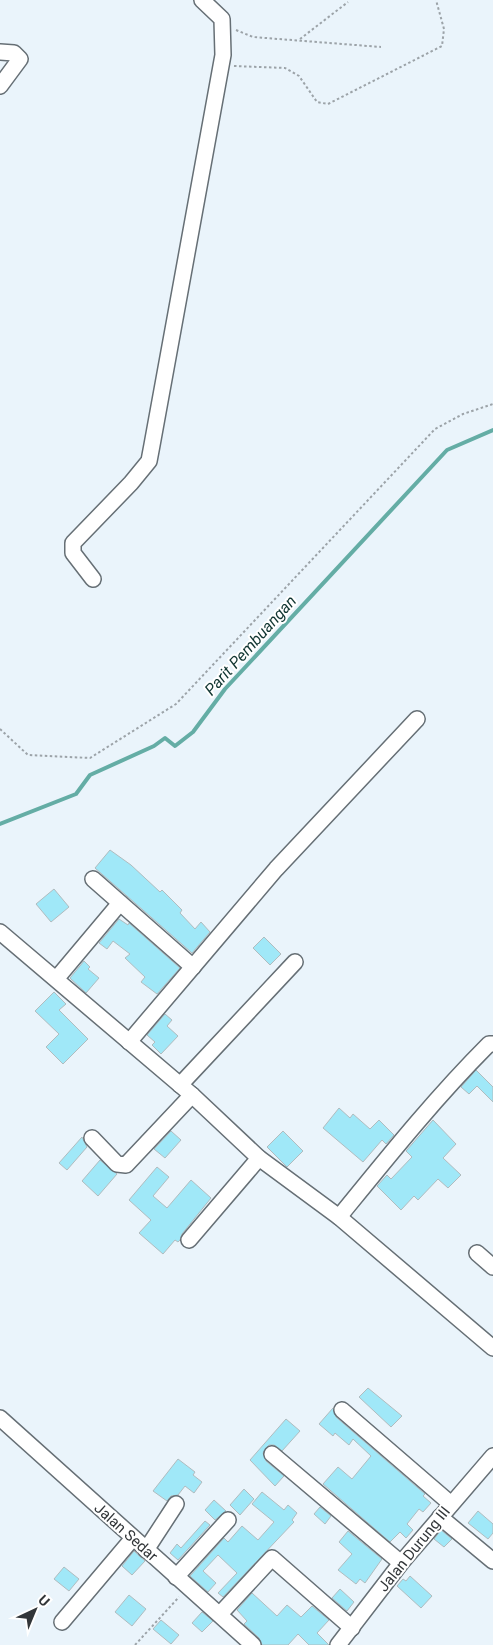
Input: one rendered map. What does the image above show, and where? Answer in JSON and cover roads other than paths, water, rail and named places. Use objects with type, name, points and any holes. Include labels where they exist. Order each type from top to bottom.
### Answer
[{"type":"street","points":[[93,579],[73,553],[73,543],[131,483],[149,461],[221,66],[222,19],[202,0]]},
{"type":"street","points":[[0,52],[14,53],[20,59],[0,86]]},
{"type":"street","points":[[129,1042],[298,846],[417,719]]},
{"type":"street","points":[[93,879],[193,967]]},
{"type":"street","points":[[57,978],[120,903]]},
{"type":"street","points":[[0,932],[57,978],[180,1085],[259,1158],[339,1217],[493,1348]]},
{"type":"street","points":[[180,1085],[295,962]]},
{"type":"street","points":[[339,1217],[406,1135],[461,1072],[489,1044],[493,1044]]},
{"type":"street","points":[[92,1138],[117,1164],[126,1165],[192,1096]]},
{"type":"street","points":[[189,1240],[259,1158]]},
{"type":"street","points":[[477,1253],[493,1267]]},
{"type":"street","points":[[342,1410],[451,1504]]},
{"type":"street","name":"Jalan Sedar","points":[[0,1418],[253,1645]]},
{"type":"street","points":[[272,1454],[401,1563]]},
{"type":"street","name":"Jalan Durung III","points":[[338,1645],[401,1563],[493,1456]]},
{"type":"street","points":[[146,1550],[176,1504]]},
{"type":"street","points":[[440,1516],[493,1561]]},
{"type":"street","points":[[176,1577],[228,1520]]},
{"type":"street","points":[[62,1622],[133,1538]]},
{"type":"street","points":[[220,1614],[272,1558],[352,1628]]},
{"type":"waterway","name":"Parit Pembuangan","points":[[0,824],[76,794],[90,775],[154,746],[165,738],[175,746],[193,732],[225,689],[447,450],[493,430]]}]
